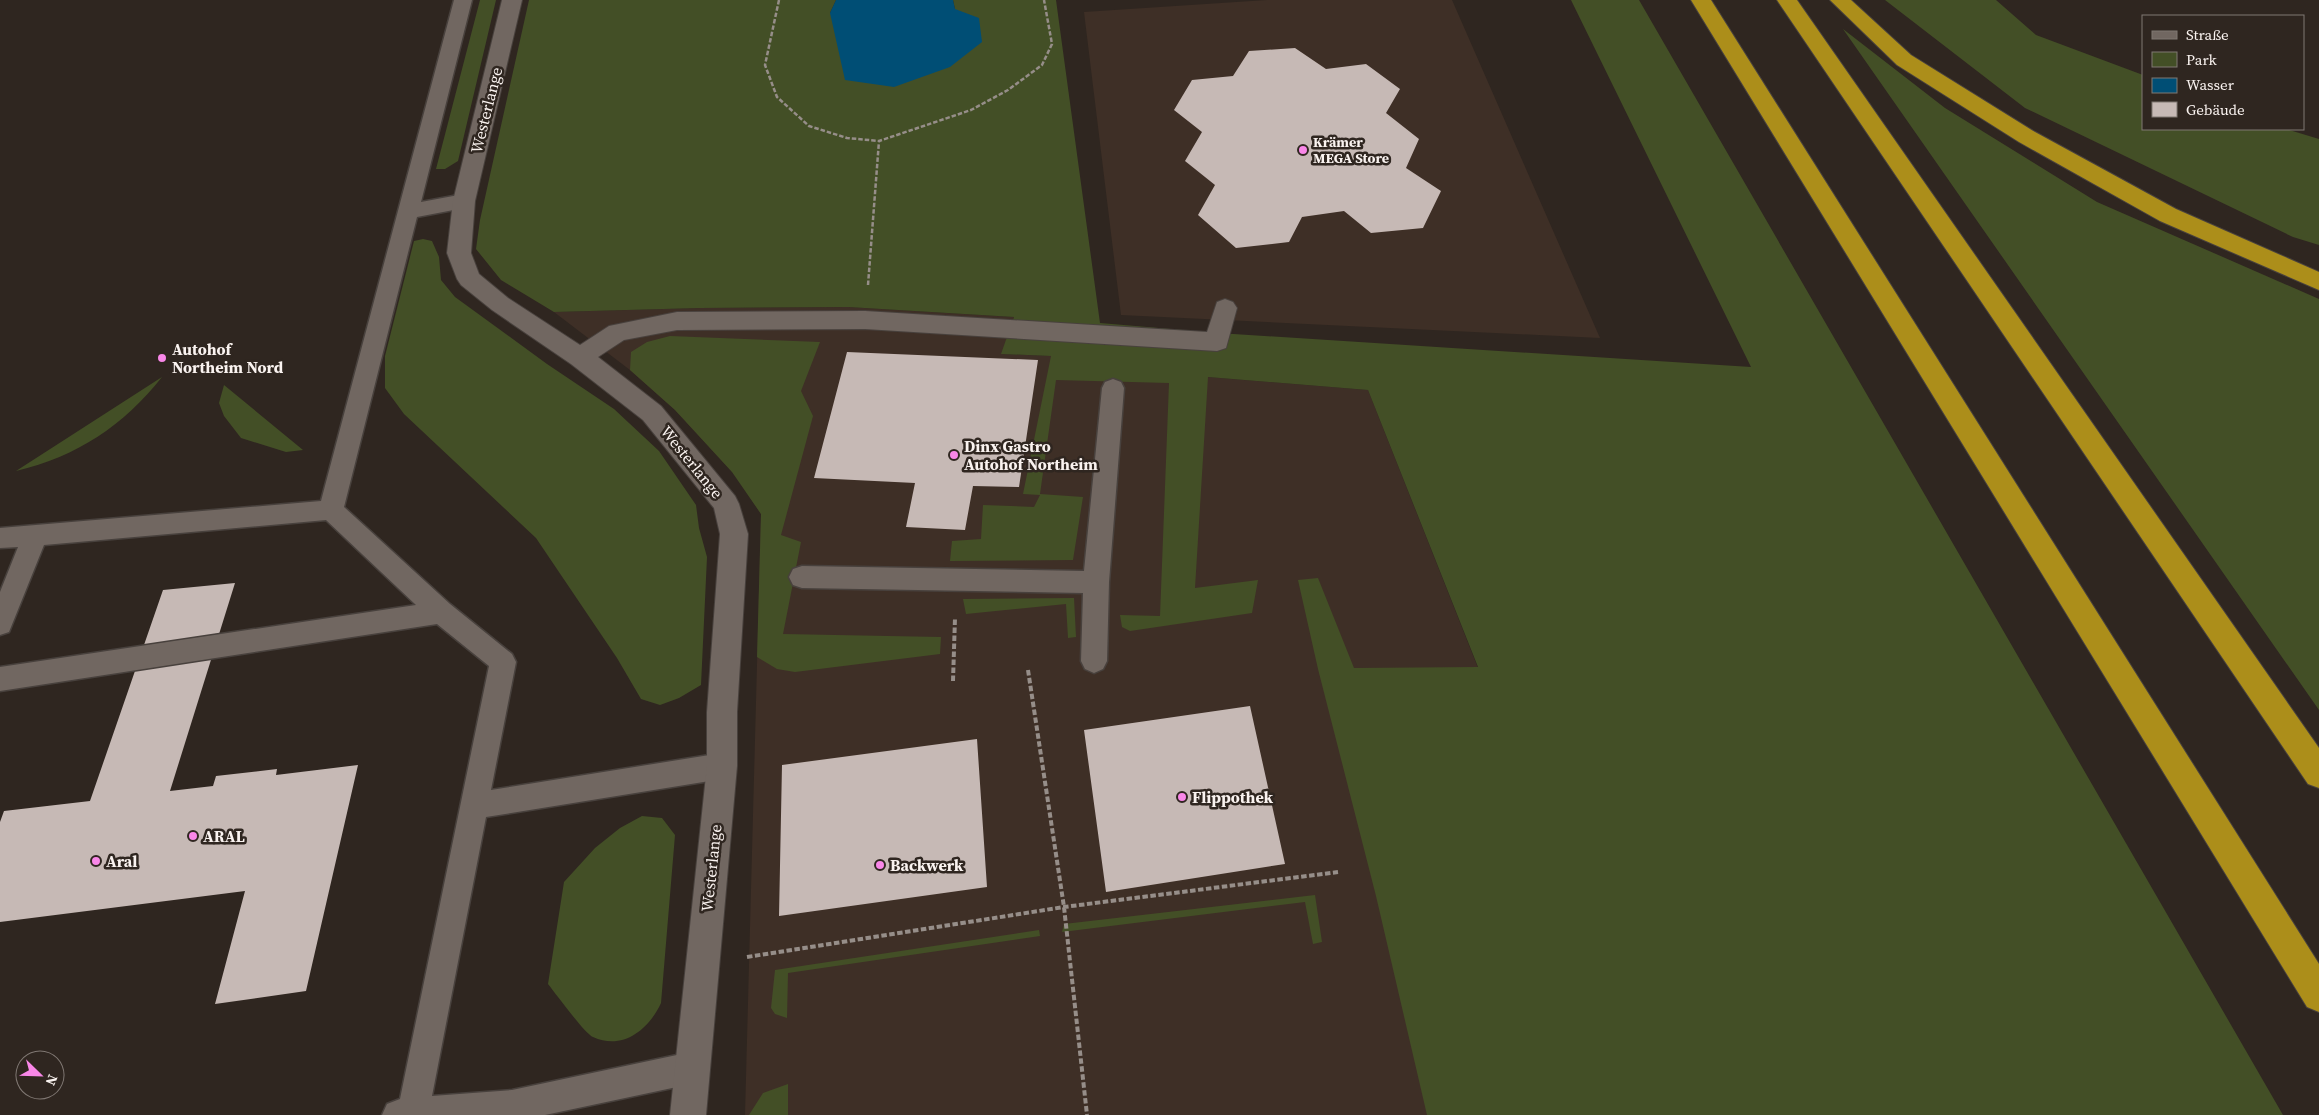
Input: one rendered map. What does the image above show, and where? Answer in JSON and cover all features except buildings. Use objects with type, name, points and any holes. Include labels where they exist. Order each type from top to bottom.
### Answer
[{"type":"highway","points":[[1700,0],[2319,995]]},
{"type":"highway","points":[[1787,0],[2319,774]]},
{"type":"highway","points":[[1840,0],[1904,60],[2027,137],[2168,215],[2319,282]]},
{"type":"street","name":"Westerlange","points":[[512,0],[464,201],[459,253],[469,279],[500,304],[580,357],[652,413],[726,504],[734,534],[722,712],[722,766],[700,965],[688,1115]]},
{"type":"street","points":[[580,357],[618,332],[677,321],[865,320],[1218,342],[1225,308]]},
{"type":"lane","points":[[331,510],[464,0]]},
{"type":"lane","points":[[409,211],[464,201]]},
{"type":"lane","points":[[1094,661],[1096,582],[1113,388]]},
{"type":"lane","points":[[0,538],[331,510],[441,612],[503,662],[474,806],[406,1114],[512,1110],[692,1068]]},
{"type":"lane","points":[[0,624],[35,536]]},
{"type":"lane","points":[[802,577],[1096,582]]},
{"type":"lane","points":[[0,679],[441,612]]},
{"type":"lane","points":[[474,806],[722,766]]},
{"type":"path","points":[[779,0],[765,66],[777,97],[809,126],[847,138],[879,141],[971,110],[1008,90],[1042,65],[1052,44],[1044,0]]},
{"type":"path","points":[[865,320],[879,141]]},
{"type":"path","points":[[953,681],[956,580]]},
{"type":"path","points":[[1028,670],[1064,906],[1087,1115]]},
{"type":"path","points":[[700,965],[1064,906],[1338,872]]},
{"type":"shaded area","points":[[1267,0],[1452,0],[1600,338],[1121,315],[1084,12]]},
{"type":"shaded area","points":[[848,307],[1014,317],[1002,354],[1051,356],[1208,377],[1368,390],[1478,668],[1592,1115],[745,1115],[761,514],[735,475],[675,410],[630,370],[554,312],[700,308]]},
{"type":"green space","points":[[480,0],[496,0],[458,161],[445,169],[436,169]]},
{"type":"green space","points":[[529,0],[836,0],[830,13],[955,9],[953,0],[1056,0],[1100,323],[1218,333],[1751,367],[1571,0],[1639,0],[2283,1115],[1427,1115],[1376,896],[1318,669],[1298,580],[1318,578],[1354,668],[1478,667],[1368,390],[1208,377],[1195,588],[1258,580],[1252,613],[1130,631],[1122,627],[1120,615],[1160,616],[1169,383],[1056,380],[1040,494],[1083,497],[1073,560],[950,561],[952,541],[981,539],[983,505],[1034,507],[1040,495],[1023,494],[1051,356],[1001,354],[1014,317],[848,307],[700,308],[554,312],[501,280],[476,249],[480,220]]},
{"type":"green space","points":[[1885,0],[1996,0],[2036,35],[2142,75],[2142,130],[2289,130],[2319,139],[2319,245],[2293,237],[2025,108]]},
{"type":"green space","points":[[1843,29],[1945,108],[2097,202],[2319,299],[2319,710]]},
{"type":"green space","points":[[423,239],[432,241],[439,257],[441,280],[455,297],[547,364],[614,409],[659,451],[696,505],[699,528],[707,557],[701,685],[679,698],[660,705],[641,699],[617,658],[536,538],[404,414],[385,388],[385,356],[414,241]]},
{"type":"green space","points":[[670,336],[820,342],[801,391],[813,416],[781,535],[801,542],[783,634],[941,637],[940,654],[795,672],[777,669],[757,657],[761,514],[732,472],[675,410],[630,370],[631,352],[647,342]]},
{"type":"green space","points":[[162,377],[131,410],[98,437],[59,457],[16,471]]},
{"type":"green space","points":[[224,385],[303,450],[286,452],[241,438],[224,416],[219,403]]},
{"type":"green space","points":[[1074,598],[1076,637],[1068,638],[1066,604],[966,614],[963,599]]},
{"type":"green space","points":[[642,816],[662,818],[675,835],[661,1003],[650,1021],[634,1035],[615,1041],[604,1041],[593,1037],[584,1029],[548,984],[564,882],[595,848],[620,828]]},
{"type":"green space","points":[[1315,895],[1322,942],[1313,944],[1305,902],[1062,932],[1064,924]]},
{"type":"green space","points":[[1039,930],[1040,936],[788,973],[787,1018],[775,1014],[771,1008],[775,970]]},
{"type":"green space","points":[[788,1084],[788,1115],[749,1115],[763,1093]]},
{"type":"water","points":[[836,0],[953,0],[955,9],[979,18],[982,42],[950,67],[894,87],[845,80],[830,13]]},
{"type":"place","name":"Krämer MEGA Store","points":[[1303,150]]},
{"type":"place","name":"Autohof Northeim Nord","points":[[162,358]]},
{"type":"place","name":"Dinx Gastro Autohof Northeim","points":[[954,455]]},
{"type":"place","name":"Flippothek","points":[[1182,797]]},
{"type":"place","name":"ARAL","points":[[193,836]]},
{"type":"place","name":"Aral","points":[[96,861]]},
{"type":"place","name":"Backwerk","points":[[880,865]]}]
